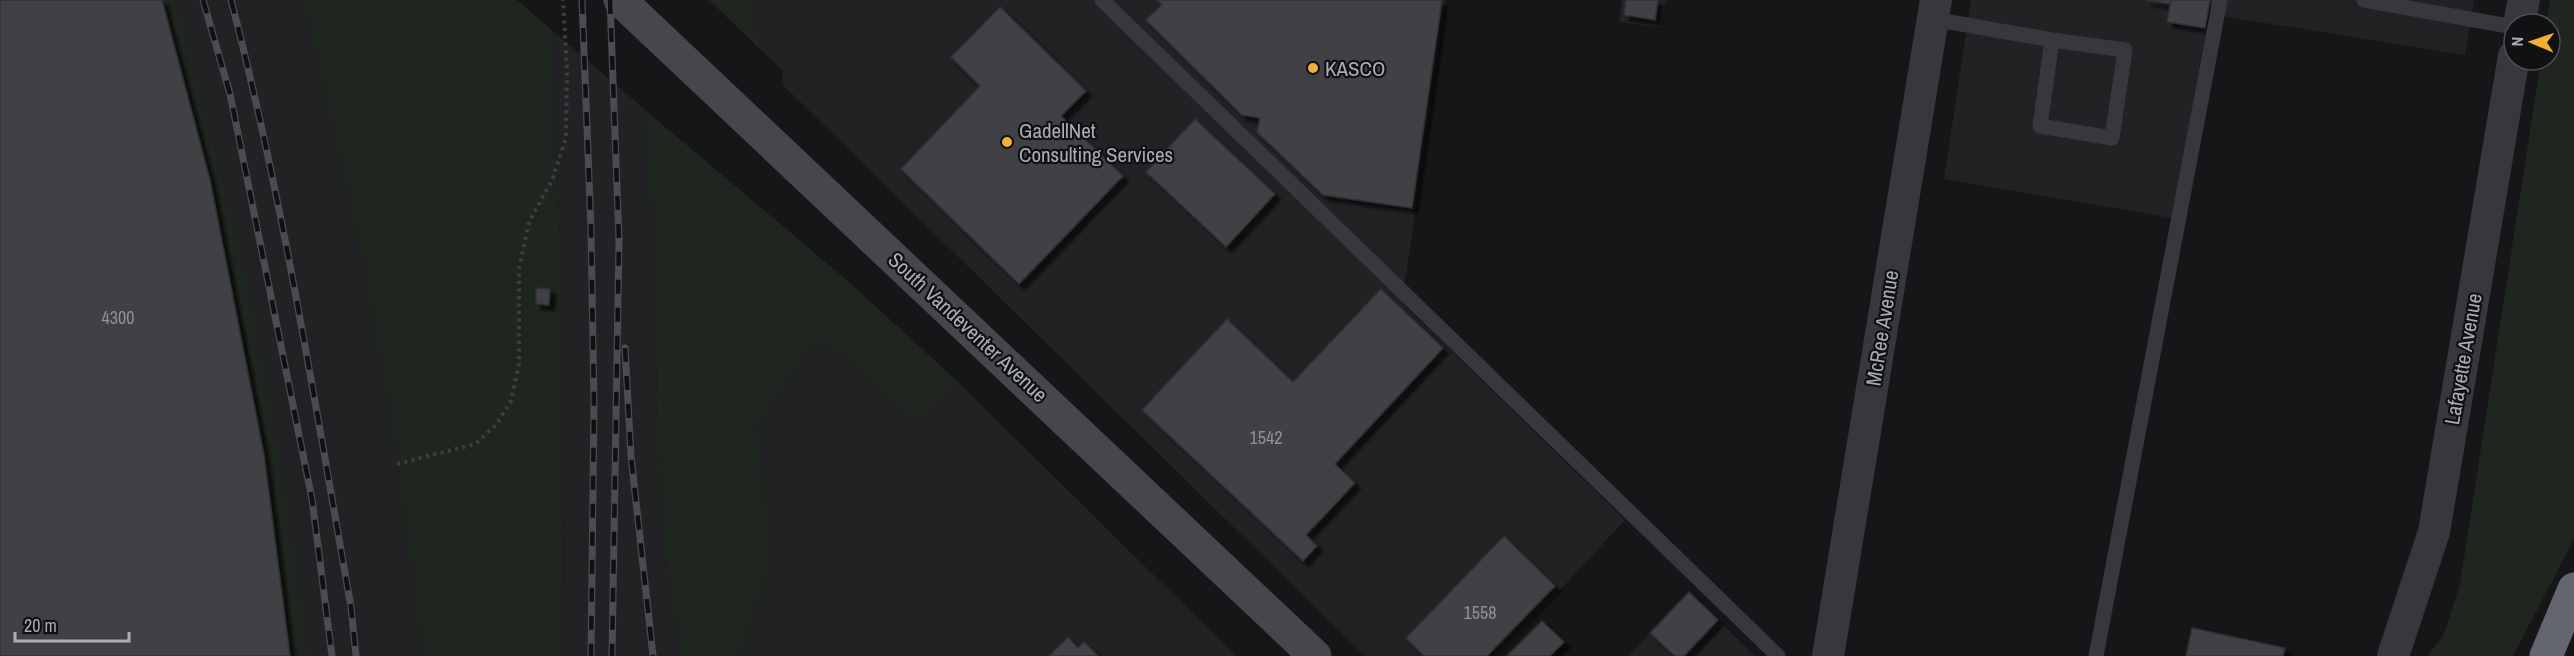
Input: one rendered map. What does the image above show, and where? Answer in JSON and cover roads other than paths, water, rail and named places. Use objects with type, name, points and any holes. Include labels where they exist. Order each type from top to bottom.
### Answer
[{"type":"highway","points":[[2546,656],[2574,589]]},
{"type":"main road","name":"South Vandeventer Avenue","points":[[620,0],[1315,656]]},
{"type":"street","name":"McRee Avenue","points":[[1828,656],[1934,10]]},
{"type":"street","name":"Lafayette Avenue","points":[[2393,656],[2434,532],[2511,72]]},
{"type":"lane","points":[[1102,0],[1778,656]]},
{"type":"lane","points":[[2096,656],[2220,0]]},
{"type":"lane","points":[[2364,0],[2413,4],[2502,24]]},
{"type":"lane","points":[[1934,10],[2052,40],[2125,50],[2112,138],[2040,126],[2052,40]]},
{"type":"railway","points":[[203,0],[230,94],[312,499],[332,656]]},
{"type":"railway","points":[[231,0],[267,150],[297,302],[351,607],[356,656]]},
{"type":"railway","points":[[582,0],[591,229],[594,405],[591,656]]},
{"type":"railway","points":[[610,0],[619,240],[612,656]]},
{"type":"railway","points":[[625,348],[631,456],[653,656]]},
{"type":"place","name":"KASCO","points":[[1313,68]]},
{"type":"place","name":"GadellNet Consulting Services","points":[[1007,142]]}]
